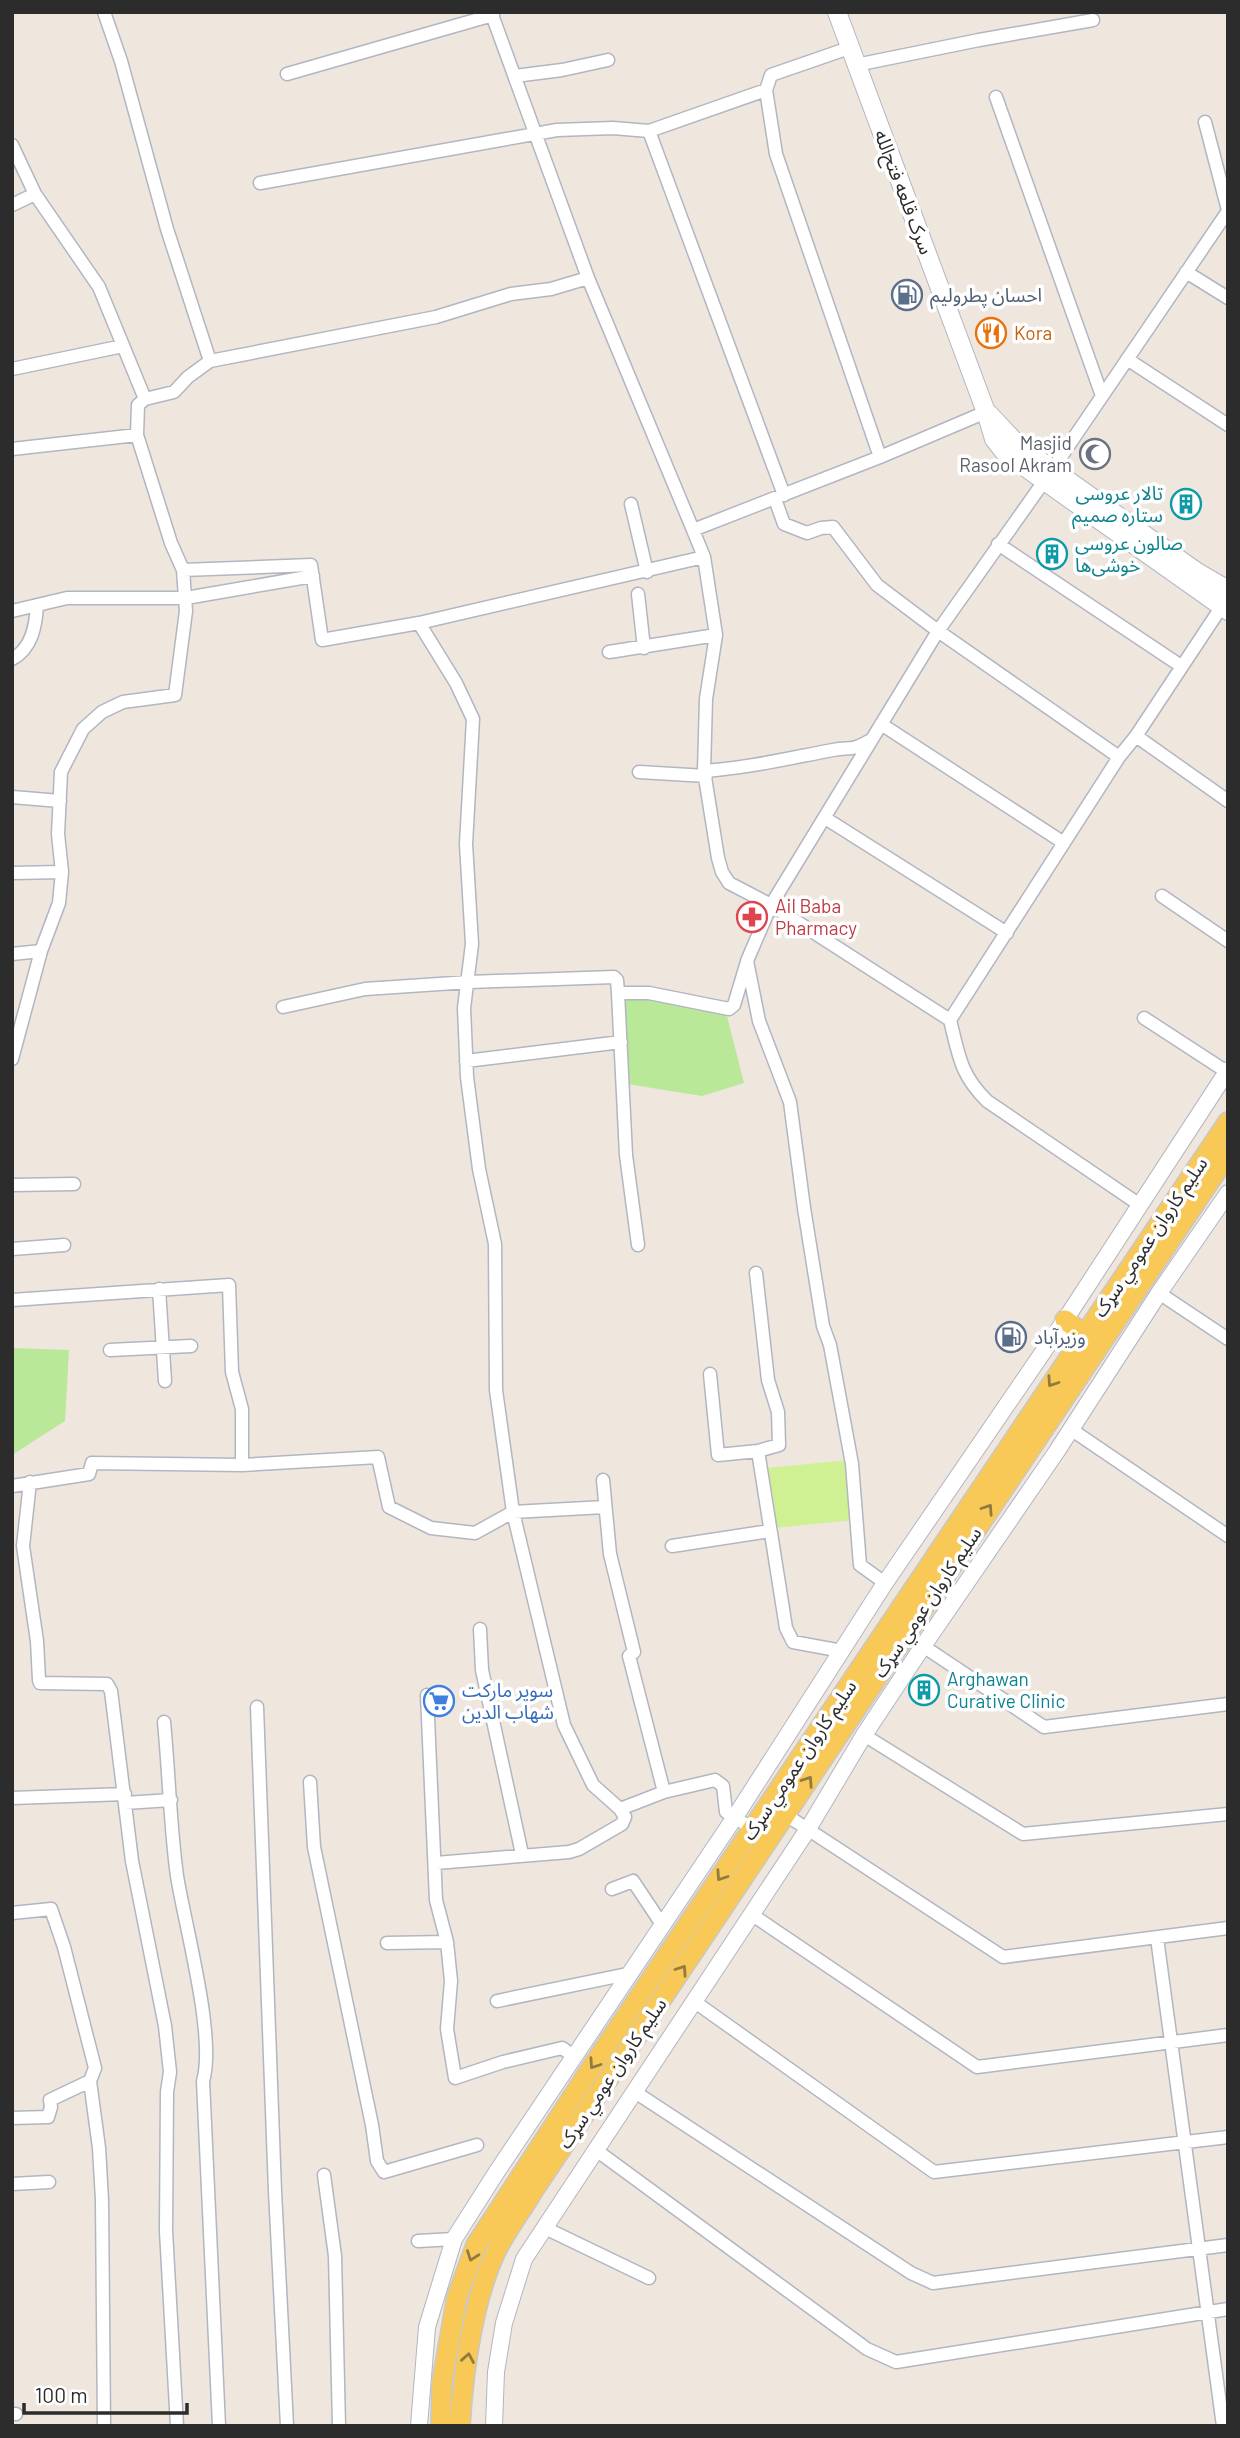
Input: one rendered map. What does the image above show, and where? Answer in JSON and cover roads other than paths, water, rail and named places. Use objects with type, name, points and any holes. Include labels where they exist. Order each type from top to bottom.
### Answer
[{"type":"main road","name":"سرک قلعه فتح‌الله","points":[[837,12],[994,439],[1005,453],[1049,475],[1228,590]]},
{"type":"main road","name":"سرک قلعه فتح‌الله","points":[[1049,475],[1225,605]]},
{"type":"main road","name":"سلیم کاروان عمومي سړک","points":[[441,2426],[442,2382],[457,2297],[476,2245],[592,2067],[753,1829],[1017,1450],[1084,1334],[1228,1122]]},
{"type":"main road","name":"سلیم کاروان عومي سړک","points":[[460,2426],[462,2395],[478,2306],[496,2252],[533,2191],[786,1815],[1017,1450],[1228,1154]]},
{"type":"main road","points":[[1065,1320],[1084,1334]]},
{"type":"street","points":[[104,12],[121,61],[167,229],[210,361]]},
{"type":"street","points":[[287,74],[492,14],[588,278],[704,557],[716,635],[706,699],[705,773],[722,872],[729,883],[771,905],[950,1020],[960,1062],[970,1084],[987,1101],[1140,1205]]},
{"type":"street","points":[[856,65],[1093,20]]},
{"type":"street","points":[[849,48],[771,75],[766,90],[776,155],[880,457]]},
{"type":"street","points":[[514,76],[562,70],[608,60]]},
{"type":"street","points":[[260,183],[585,128],[649,131],[766,90]]},
{"type":"street","points":[[996,97],[1102,396]]},
{"type":"street","points":[[618,993],[649,993],[729,1009],[734,1004],[747,961],[771,905],[938,631],[1049,475],[1228,210],[1205,122]]},
{"type":"street","points":[[649,131],[779,497],[784,524],[807,533],[834,527],[877,585],[938,631],[1119,757]]},
{"type":"street","points":[[12,145],[35,194],[99,287],[145,399]]},
{"type":"street","points":[[12,205],[35,194]]},
{"type":"street","points":[[1186,272],[1228,298]]},
{"type":"street","points":[[13,1056],[17,1019],[59,903],[62,872],[58,834],[61,772],[83,729],[102,712],[123,702],[175,695],[186,598],[183,570],[171,543],[137,435],[138,405],[145,399],[174,391],[210,361],[436,317],[511,294],[551,289],[588,278]]},
{"type":"street","points":[[12,369],[123,346]]},
{"type":"street","points":[[1127,359],[1228,425]]},
{"type":"street","points":[[693,530],[880,457],[986,412]]},
{"type":"street","points":[[12,449],[137,435]]},
{"type":"street","points":[[631,503],[647,572]]},
{"type":"street","points":[[998,544],[1181,666]]},
{"type":"street","points":[[183,570],[310,565],[322,640],[419,623],[704,557]]},
{"type":"street","points":[[12,611],[67,598],[186,598],[313,576]]},
{"type":"street","points":[[638,594],[643,648]]},
{"type":"street","points":[[12,659],[24,652],[29,642],[36,624],[37,605]]},
{"type":"street","points":[[950,1020],[1119,757],[1225,605]]},
{"type":"street","points":[[419,623],[456,683],[473,719],[466,844],[472,944],[464,1008],[466,1061],[479,1169],[495,1244],[496,1390],[513,1512],[564,1725],[593,1785],[620,1809],[625,1817],[622,1824],[569,1852],[436,1863]]},
{"type":"street","points":[[609,652],[716,635]]},
{"type":"street","points":[[881,724],[1064,843]]},
{"type":"street","points":[[1136,736],[1228,801]]},
{"type":"street","points":[[639,772],[705,773],[855,749],[870,741]]},
{"type":"street","points":[[12,797],[60,802]]},
{"type":"street","points":[[825,818],[1007,933]]},
{"type":"street","points":[[12,873],[62,872]]},
{"type":"street","points":[[1162,896],[1228,941]]},
{"type":"street","points":[[12,954],[41,951]]},
{"type":"street","points":[[747,961],[759,1021],[790,1102],[823,1326],[830,1345],[852,1464],[860,1565],[885,1583]]},
{"type":"street","points":[[283,1007],[365,989],[614,977],[617,980],[618,993],[626,1155],[638,1245]]},
{"type":"street","points":[[419,2426],[427,2326],[454,2239],[735,1817],[885,1583],[1065,1320],[1227,1071],[1144,1018]]},
{"type":"street","points":[[466,1061],[621,1042]]},
{"type":"street","points":[[12,1185],[74,1184]]},
{"type":"street","points":[[494,2426],[496,2372],[504,2323],[524,2259],[808,1829],[864,1735],[1072,1430],[1159,1293],[1227,1196],[1206,1187]]},
{"type":"street","points":[[12,1249],[64,1245]]},
{"type":"street","points":[[710,1374],[718,1455],[758,1451],[779,1445],[778,1412],[768,1380],[756,1273]]},
{"type":"street","points":[[12,1300],[159,1289],[227,1285],[231,1287],[232,1372],[242,1409],[242,1465]]},
{"type":"street","points":[[159,1289],[165,1381]]},
{"type":"street","points":[[1159,1293],[1228,1339]]},
{"type":"street","points":[[110,1350],[191,1346]]},
{"type":"street","points":[[1072,1430],[1228,1536]]},
{"type":"street","points":[[758,1451],[786,1628],[793,1642],[842,1651]]},
{"type":"street","points":[[12,1486],[89,1474],[92,1463],[242,1465],[378,1457],[389,1507],[431,1528],[475,1533],[513,1512],[605,1507]]},
{"type":"street","points":[[603,1480],[610,1554],[634,1652],[629,1656],[664,1792]]},
{"type":"street","points":[[30,1482],[18,1548],[40,1683],[107,1684],[111,1690],[132,1861],[165,2025],[170,2072],[167,2092],[166,2231],[177,2426]]},
{"type":"street","points":[[672,1546],[770,1531]]},
{"type":"street","points":[[480,1629],[482,1670],[522,1854]]},
{"type":"street","points":[[923,1646],[1044,1727],[1228,1704]]},
{"type":"street","points":[[427,1695],[436,1900],[447,1942],[451,1981],[447,2029],[454,2078],[503,2062],[562,2048],[575,2057]]},
{"type":"street","points":[[257,1707],[275,2191],[287,2426]]},
{"type":"street","points":[[164,1722],[177,1877],[204,2028],[207,2068],[203,2081],[219,2426]]},
{"type":"street","points":[[864,1735],[1023,1834],[1228,1814]]},
{"type":"street","points":[[620,1809],[664,1792],[715,1780],[723,1786],[726,1812],[753,1829]]},
{"type":"street","points":[[310,1782],[314,1847],[372,2125],[377,2161],[384,2172],[477,2145]]},
{"type":"street","points":[[12,1798],[171,1800]]},
{"type":"street","points":[[786,1815],[1003,1957],[1228,1928]]},
{"type":"street","points":[[612,1889],[633,1881],[663,1926]]},
{"type":"street","points":[[12,1913],[51,1909],[64,1947],[94,2068],[90,2081],[99,2148],[102,2200],[104,2426]]},
{"type":"street","points":[[751,1914],[977,2067],[1228,2035]]},
{"type":"street","points":[[1157,1938],[1223,2426]]},
{"type":"street","points":[[387,1943],[447,1942]]},
{"type":"street","points":[[497,2001],[632,1973]]},
{"type":"street","points":[[695,2002],[934,2172],[1228,2137]]},
{"type":"street","points":[[12,2118],[48,2117],[50,2100],[90,2081]]},
{"type":"street","points":[[635,2092],[911,2273],[933,2283],[1228,2245]]},
{"type":"street","points":[[596,2150],[867,2349],[896,2362],[1228,2309]]},
{"type":"street","points":[[324,2175],[335,2256],[340,2426]]},
{"type":"street","points":[[12,2184],[49,2182]]},
{"type":"street","points":[[545,2228],[649,2278]]},
{"type":"street","points":[[418,2241],[454,2239]]},
{"type":"place","name":"احسان پطرولیم","points":[[907,295]]},
{"type":"place","name":"Kora","points":[[991,333]]},
{"type":"place","name":"Masjid Rasool Akram","points":[[1095,454]]},
{"type":"place","name":"تالار عروسی ستاره صمیم","points":[[1186,504]]},
{"type":"place","name":"صالون عروسی خوشی‌ها","points":[[1052,554]]},
{"type":"place","name":"Ail Baba Pharmacy","points":[[752,917]]},
{"type":"place","name":"وزیرآباد","points":[[1011,1337]]},
{"type":"place","name":"Arghawan Curative Clinic","points":[[924,1690]]},
{"type":"place","name":"سوپر مارکت شهاب الدین","points":[[439,1701]]}]
